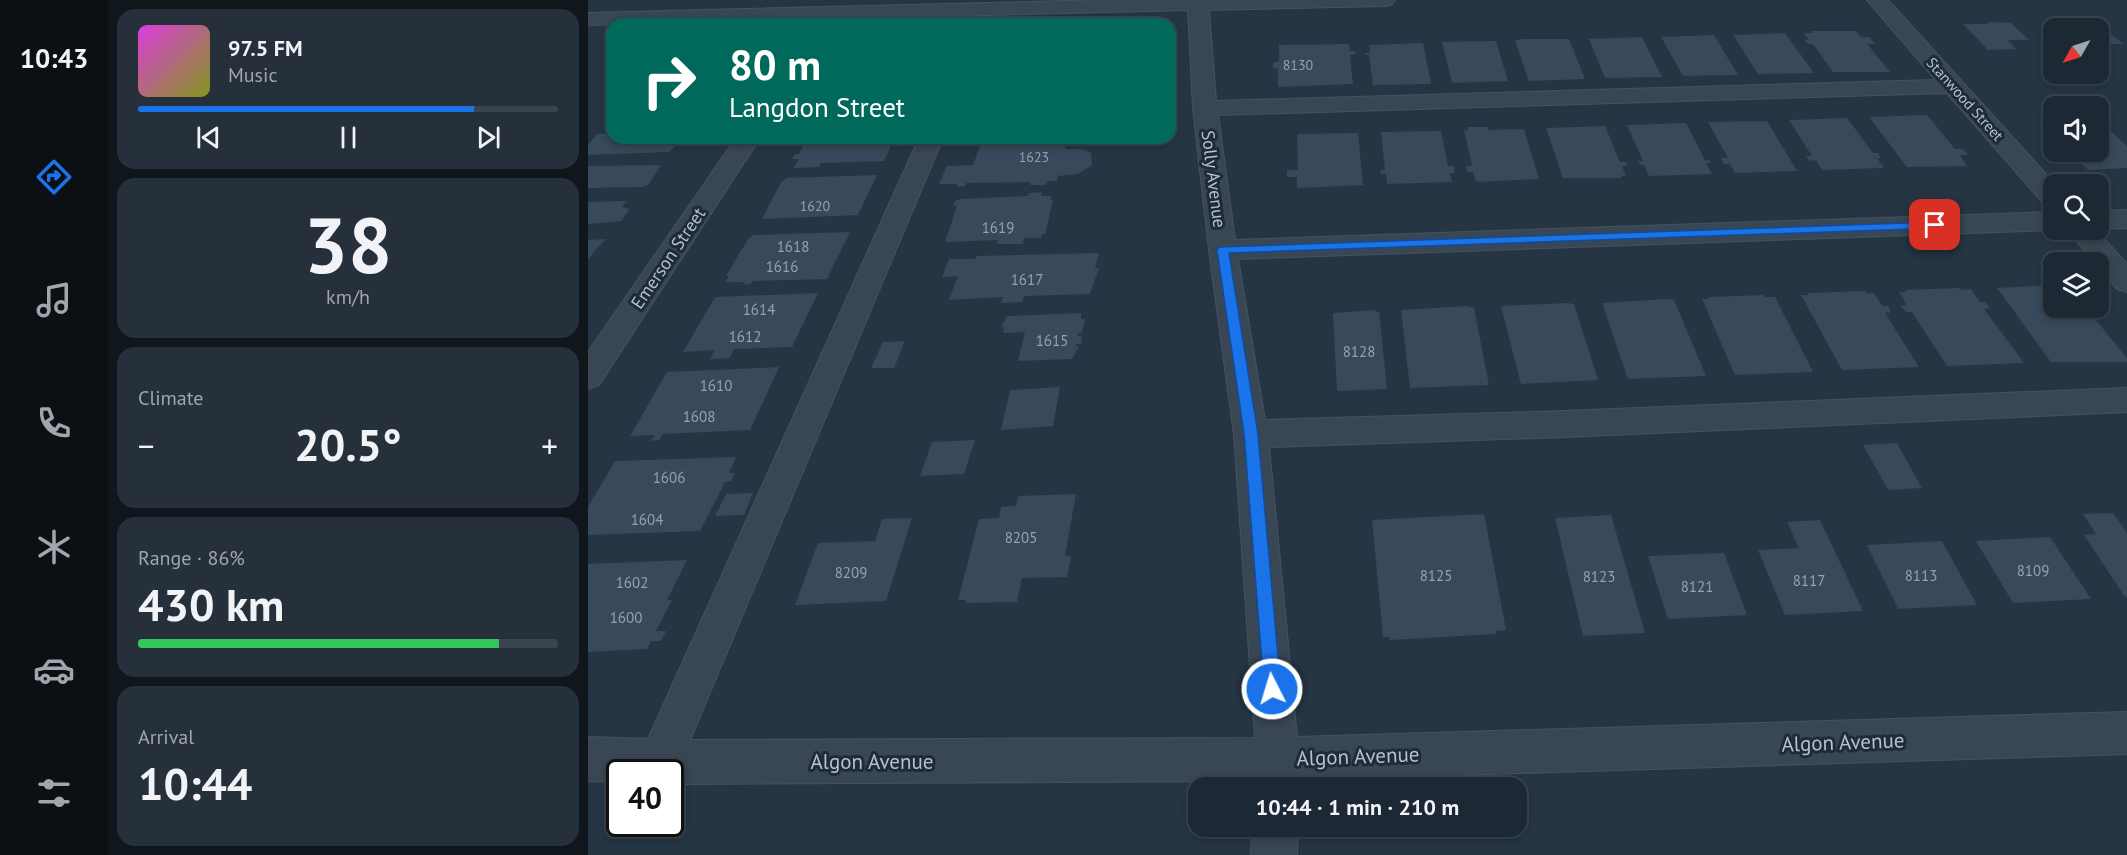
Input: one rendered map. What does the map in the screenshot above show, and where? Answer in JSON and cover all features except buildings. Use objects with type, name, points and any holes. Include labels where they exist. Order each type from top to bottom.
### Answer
[{"type":"street","points":[[623,18],[832,12],[983,17],[1198,3],[1385,0]]},
{"type":"street","name":"Stanwood Street","points":[[1877,0],[2043,187]]},
{"type":"street","name":"Solly Avenue","points":[[1198,3],[1205,108],[1223,250],[1251,434],[1278,773]]},
{"type":"street","points":[[588,19],[606,18]]},
{"type":"street","points":[[1205,108],[1953,86]]},
{"type":"street","name":"Emerson Street","points":[[588,377],[744,144]]},
{"type":"street","points":[[661,759],[928,144]]},
{"type":"street","points":[[2109,220],[2127,219]]},
{"type":"street","points":[[1223,250],[2043,221]]},
{"type":"street","points":[[2089,240],[2127,282]]},
{"type":"street","points":[[1251,434],[1564,424],[2127,400]]},
{"type":"street","name":"Algon Avenue","points":[[684,761],[1278,773],[2127,733]]},
{"type":"street","name":"Algon Avenue","points":[[588,759],[606,760]]},
{"type":"street","points":[[1274,855],[1275,837]]},
{"type":"route","points":[[1272,689],[1251,434],[1223,250],[1935,225]]}]
